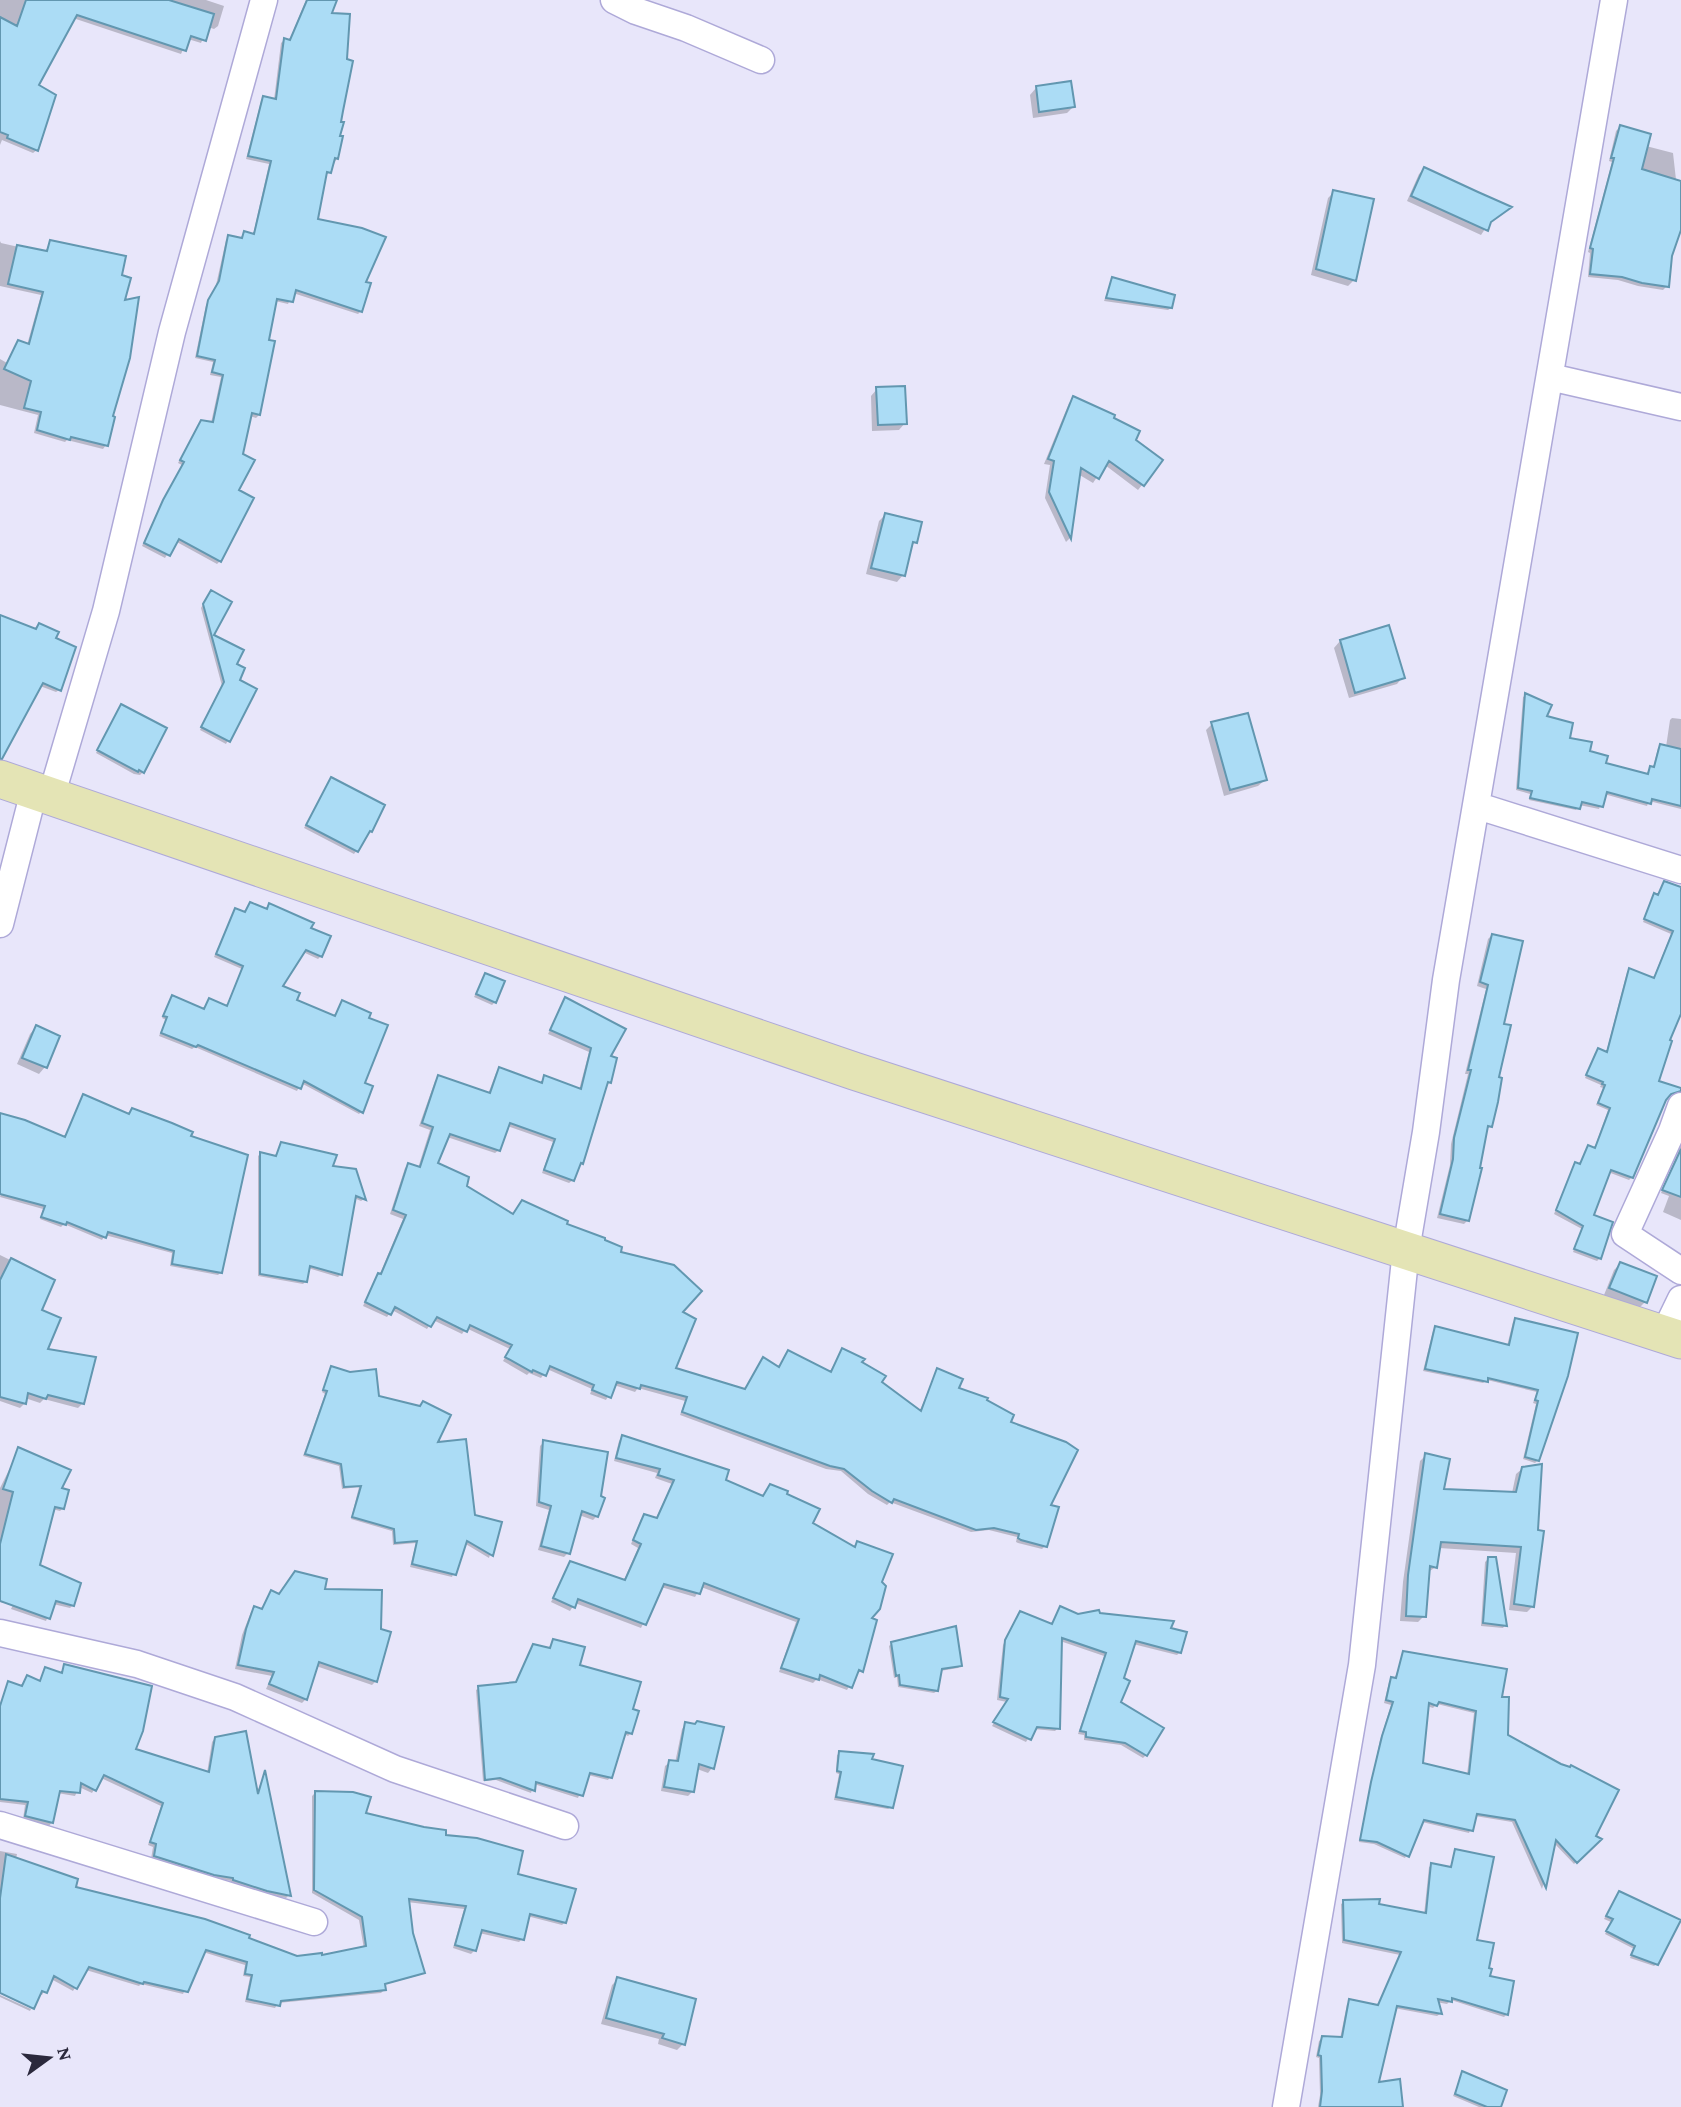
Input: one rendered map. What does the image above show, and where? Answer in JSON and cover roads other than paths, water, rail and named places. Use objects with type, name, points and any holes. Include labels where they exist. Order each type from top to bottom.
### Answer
[{"type":"street","points":[[0,924],[28,789],[107,611],[172,332],[264,0]]},
{"type":"street","points":[[614,0],[636,11],[686,27],[761,60]]},
{"type":"street","points":[[1286,2107],[1362,1665],[1406,1250],[1426,1132],[1446,980],[1478,806],[1614,0]]},
{"type":"street","points":[[1550,377],[1681,407]]},
{"type":"street","points":[[28,789],[853,1071],[1672,1337],[1681,1299]]},
{"type":"street","points":[[1478,806],[1681,870]]},
{"type":"street","points":[[1681,1106],[1625,1234],[1681,1271]]},
{"type":"street","points":[[0,1633],[137,1664],[235,1697],[395,1769],[565,1826]]},
{"type":"street","points":[[0,1825],[314,1922]]}]
